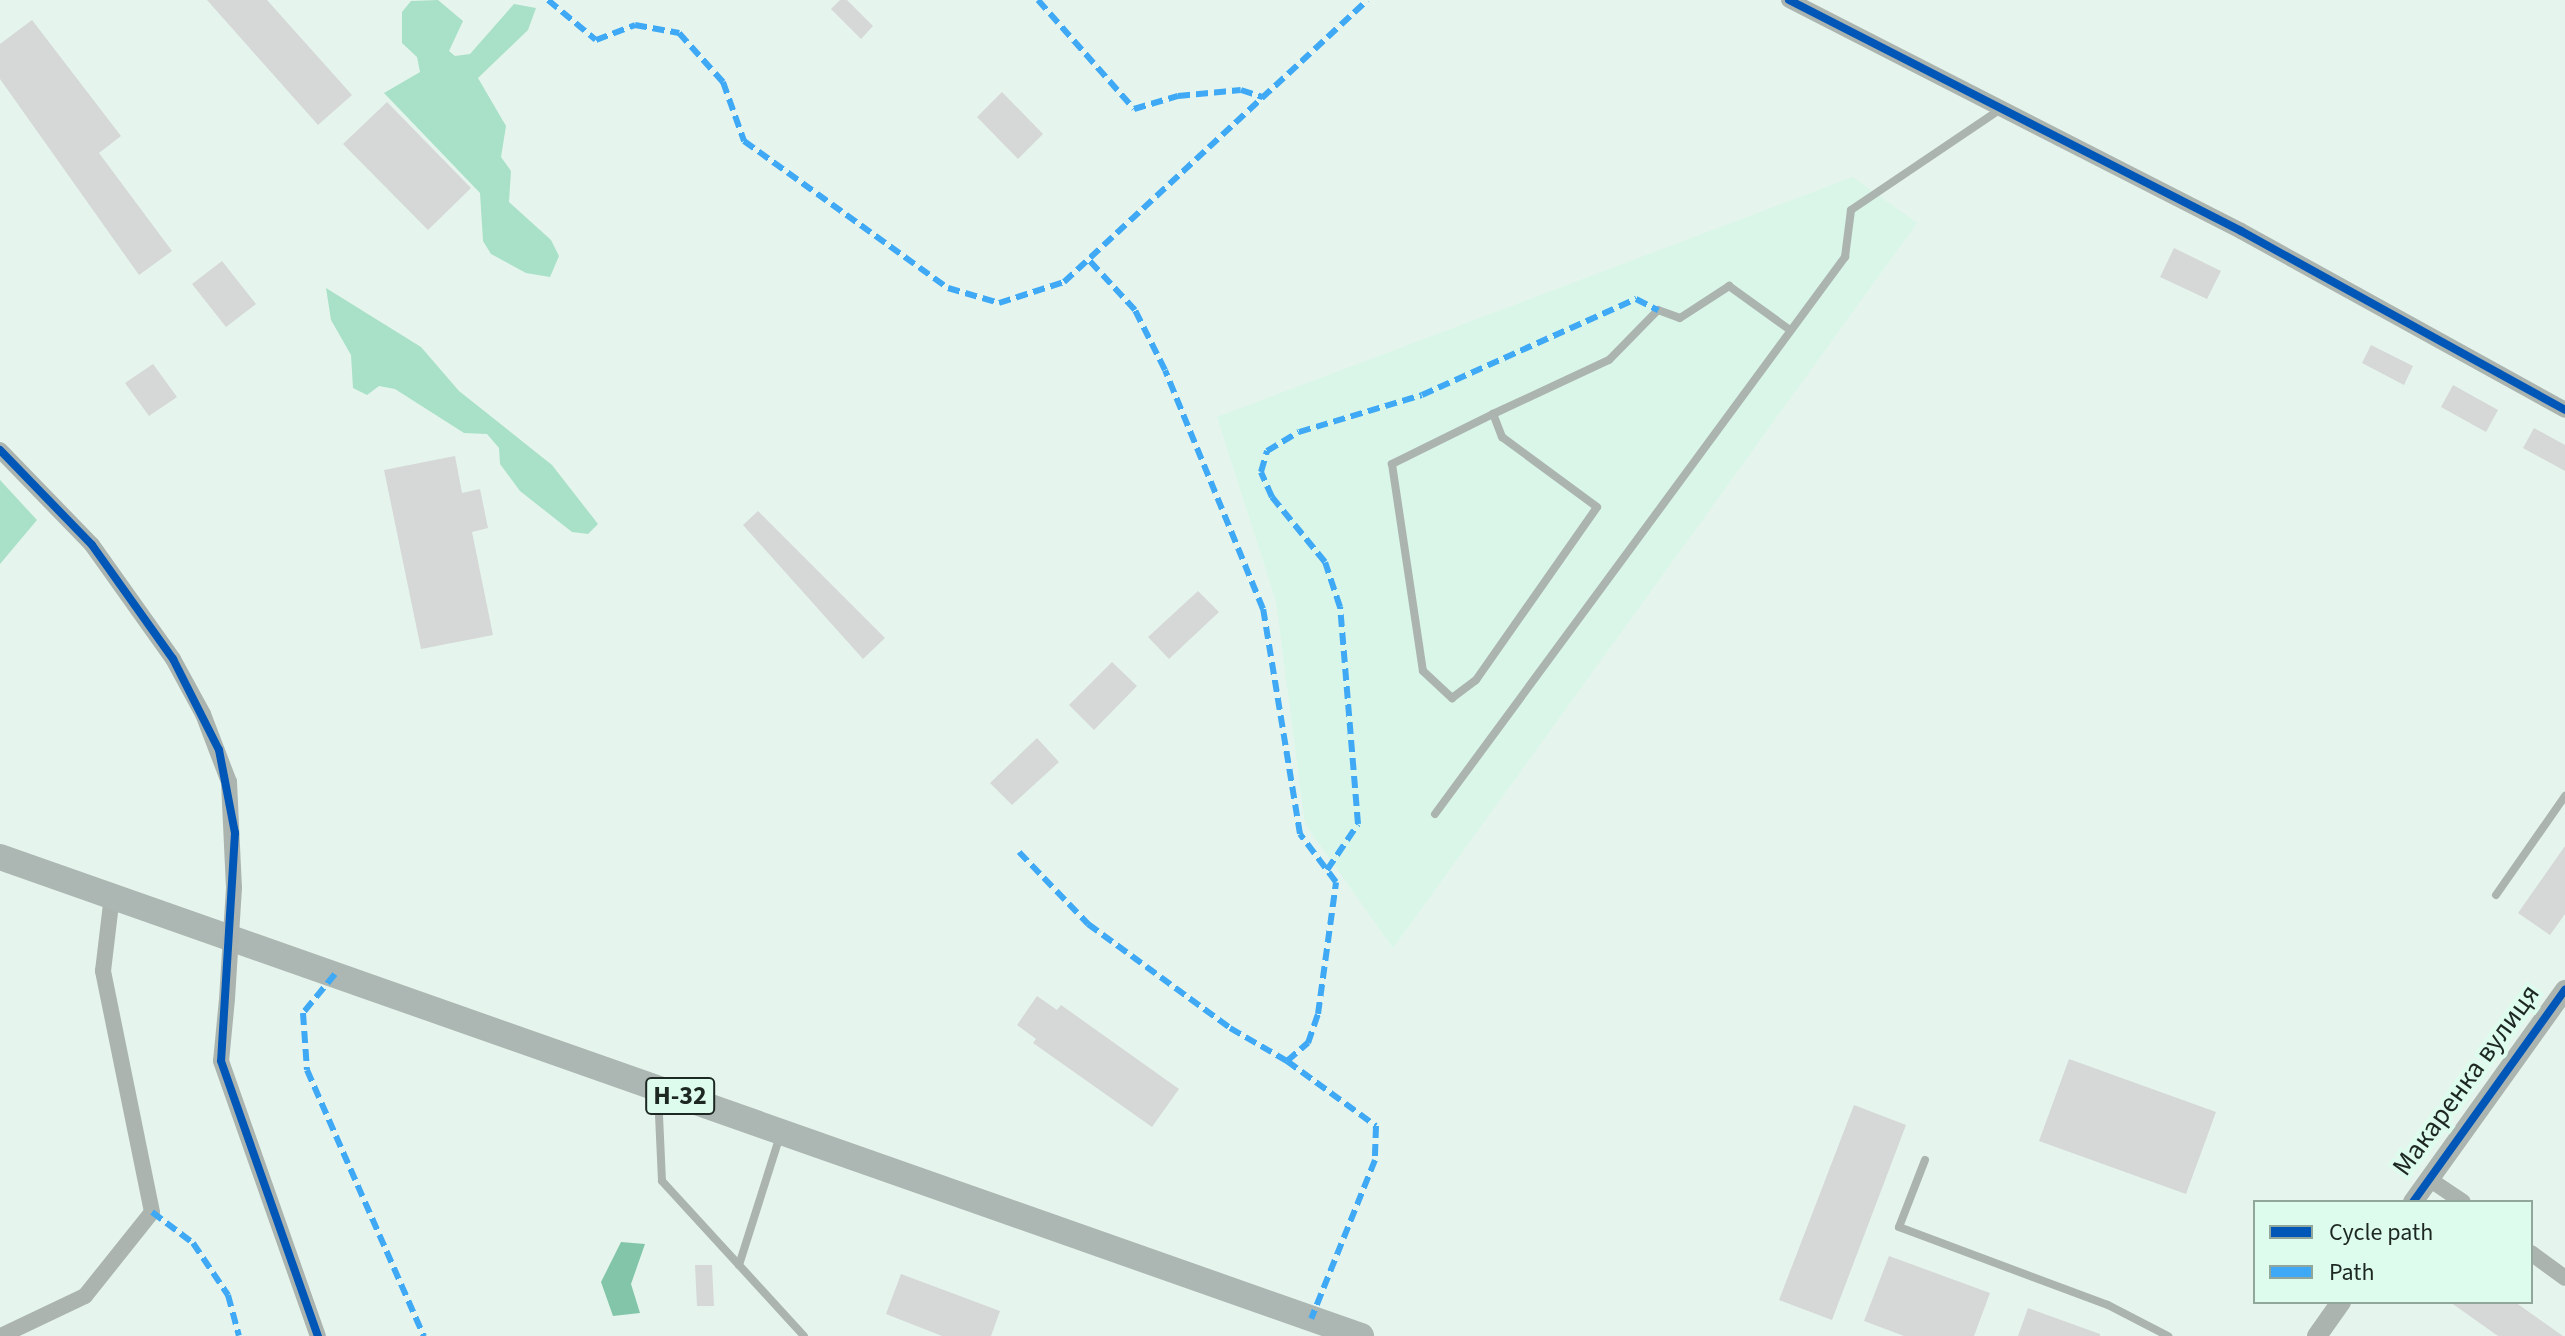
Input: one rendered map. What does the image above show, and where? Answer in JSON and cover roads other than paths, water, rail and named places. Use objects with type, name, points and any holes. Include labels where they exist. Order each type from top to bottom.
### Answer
[{"type":"main road","name":"Н-32","points":[[0,857],[1361,1336]]},
{"type":"street","points":[[1799,2],[1999,110],[2241,231],[2565,410]]},
{"type":"street","points":[[0,450],[92,545],[173,659],[203,714],[229,782],[234,887],[221,1061],[318,1336]]},
{"type":"street","points":[[1,1336],[85,1296],[152,1212],[103,971],[112,896]]},
{"type":"street","name":"Макаренка вулиця","points":[[2414,1200],[2565,990]]},
{"type":"street","points":[[2429,1179],[2460,1200]]},
{"type":"street","points":[[2533,1254],[2565,1278]]},
{"type":"street","points":[[2317,1336],[2340,1304]]},
{"type":"lane","points":[[1435,814],[1845,257],[1851,210],[1999,110]]},
{"type":"lane","points":[[1493,414],[1502,437],[1597,507],[1476,680],[1452,698],[1423,671],[1392,464],[1493,414],[1609,360],[1658,310],[1680,318],[1729,286],[1790,330]]},
{"type":"lane","points":[[2496,895],[2565,796]]},
{"type":"lane","points":[[658,1088],[662,1181],[804,1336]]},
{"type":"lane","points":[[739,1265],[781,1132]]},
{"type":"lane","points":[[1925,1160],[1899,1227],[2108,1305],[2168,1336]]}]
